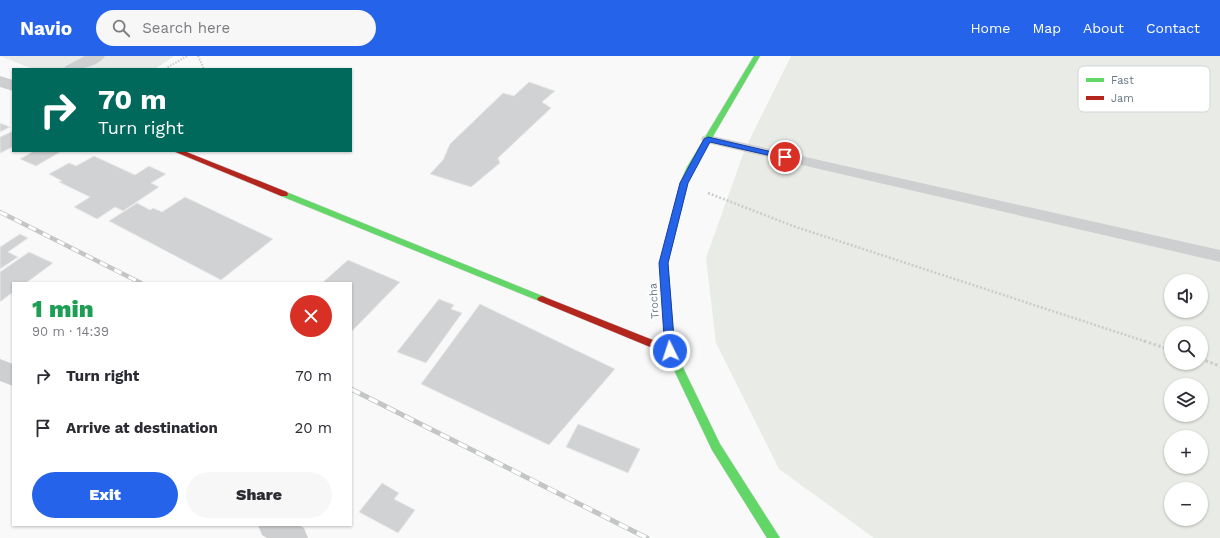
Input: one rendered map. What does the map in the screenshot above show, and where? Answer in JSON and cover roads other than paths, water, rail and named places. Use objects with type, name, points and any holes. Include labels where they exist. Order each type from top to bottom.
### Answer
[{"type":"street","points":[[73,68],[97,56]]},
{"type":"street","name":"Trocha","points":[[757,56],[684,183],[664,263],[670,351],[716,447],[774,538]]},
{"type":"street","points":[[0,81],[12,86]]},
{"type":"street","points":[[180,152],[670,351]]},
{"type":"street","points":[[0,369],[12,375]]},
{"type":"street","points":[[274,526],[294,538]]},
{"type":"lane","points":[[708,139],[1220,256]]},
{"type":"railway","points":[[0,212],[139,282]]},
{"type":"railway","points":[[352,390],[647,538]]}]
